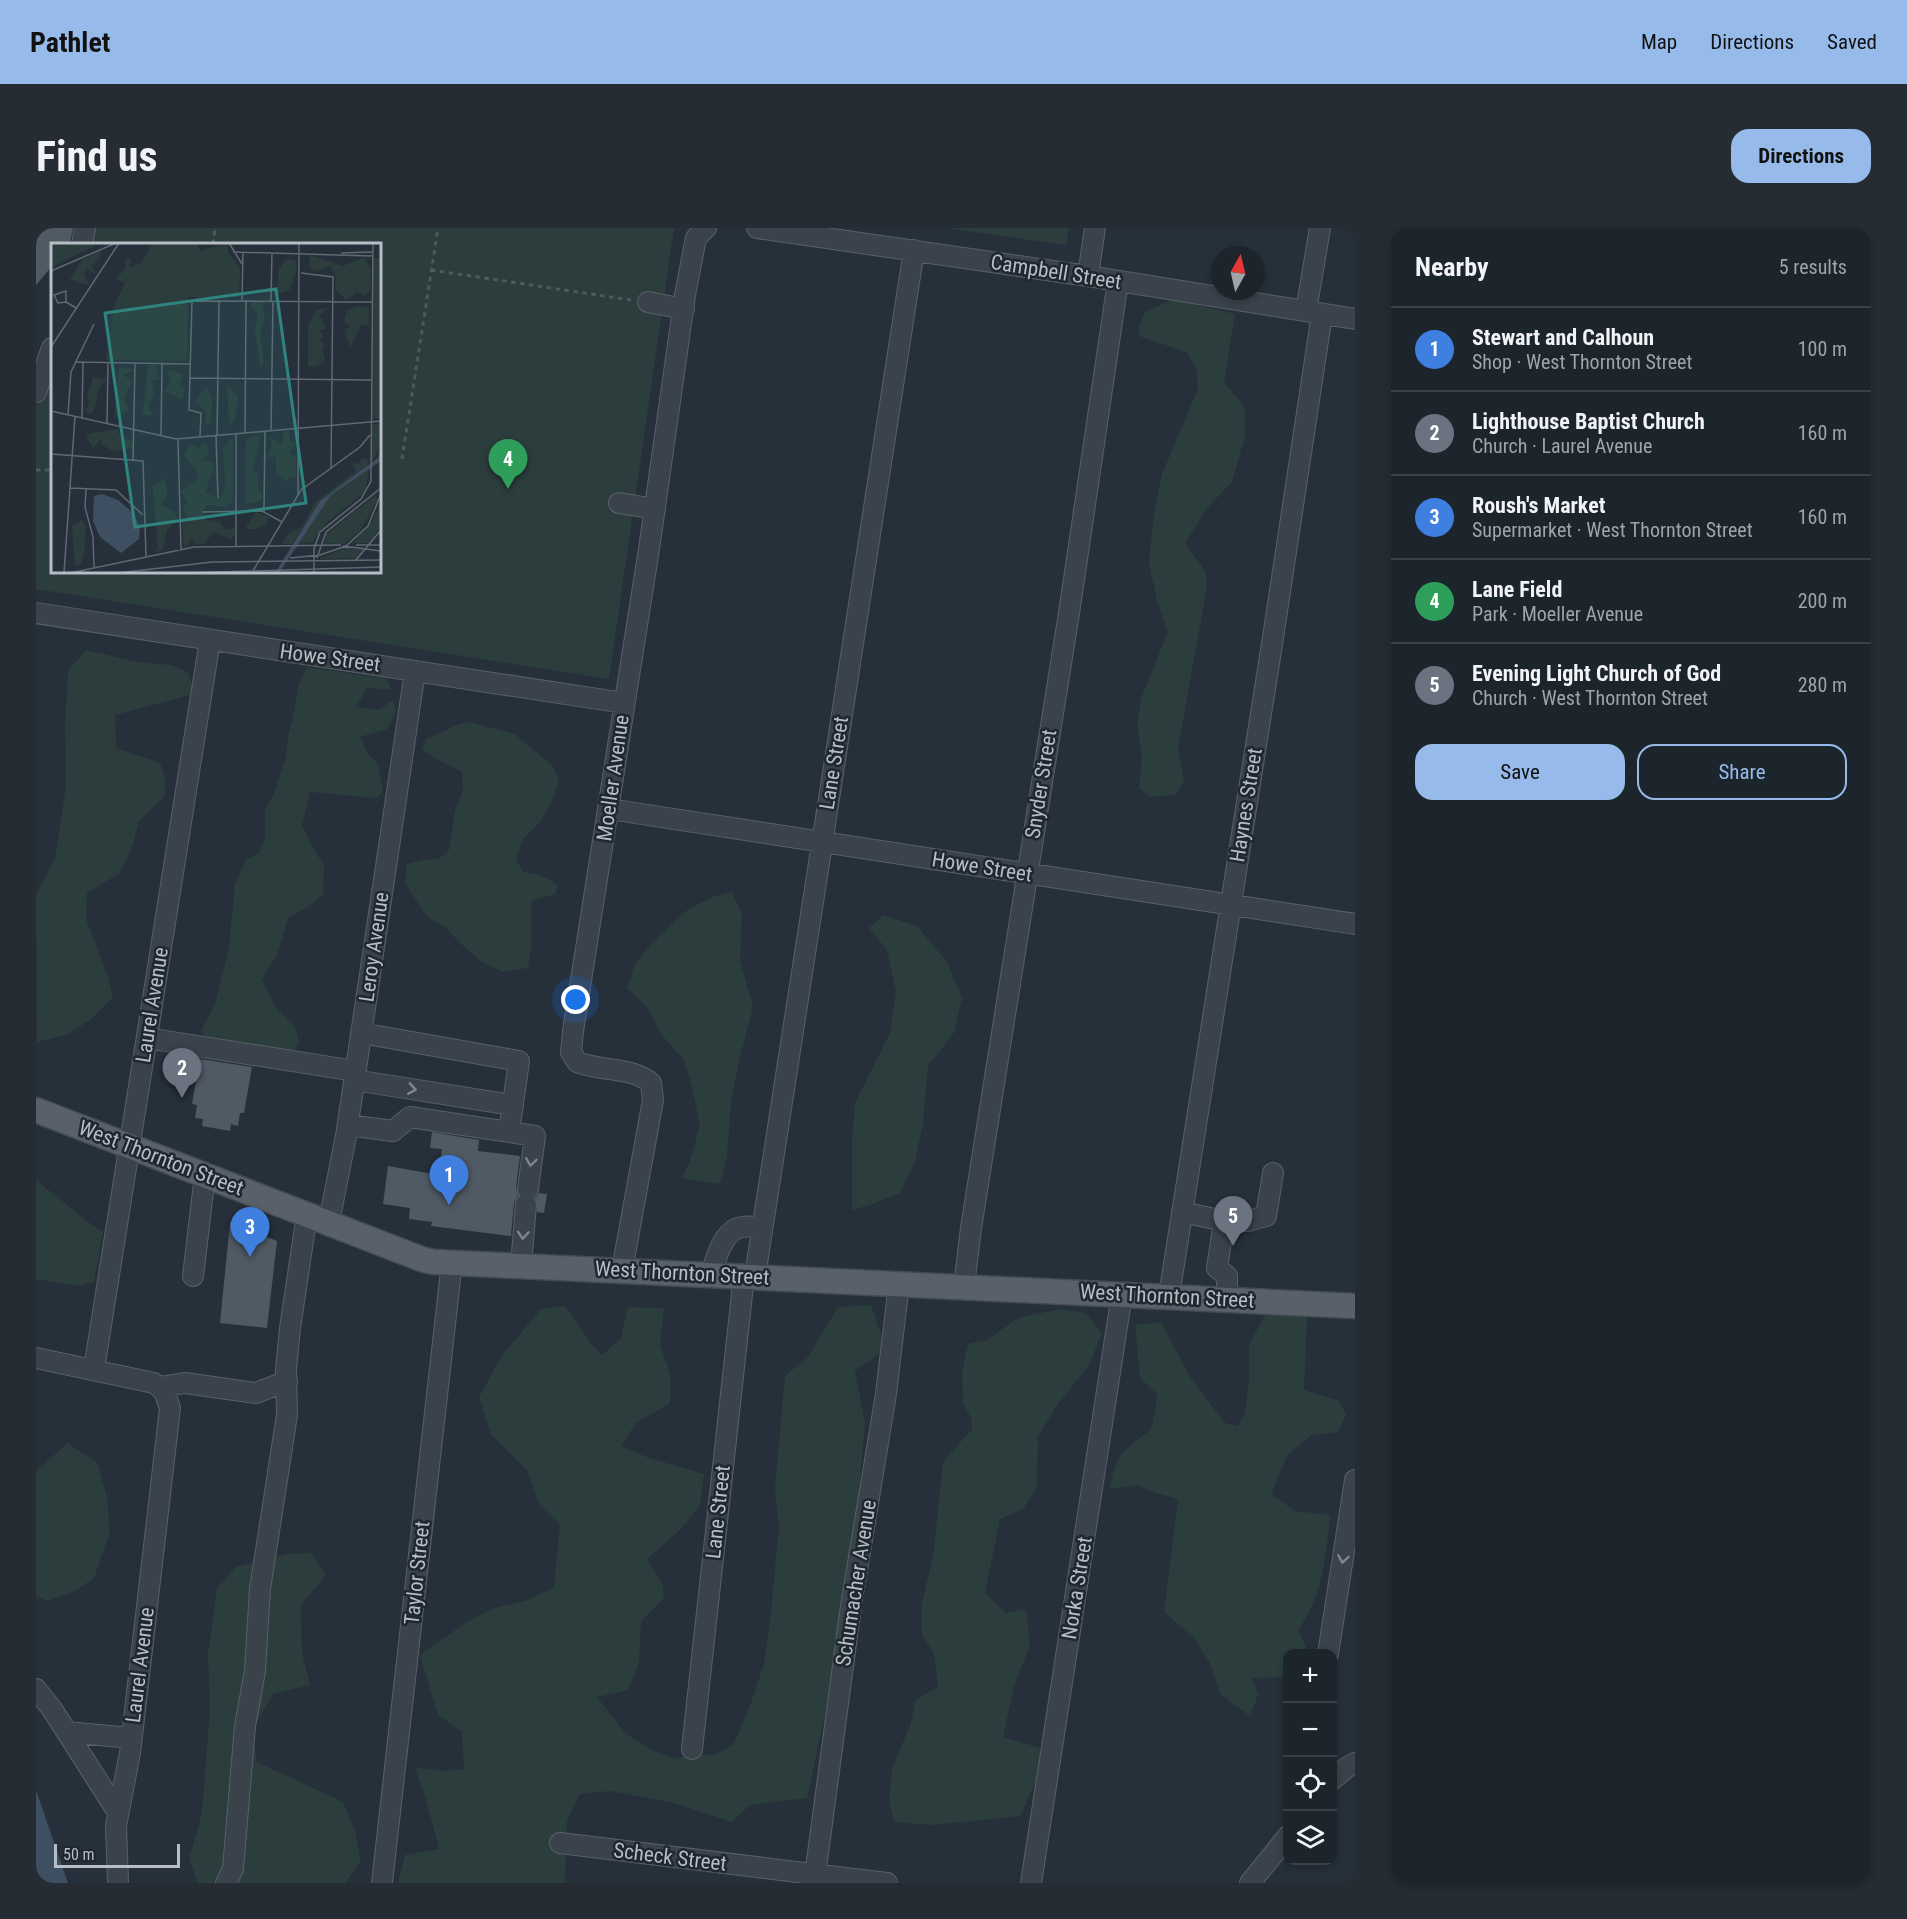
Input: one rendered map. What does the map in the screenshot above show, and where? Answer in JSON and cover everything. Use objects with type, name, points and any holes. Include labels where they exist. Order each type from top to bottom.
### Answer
[{"type":"main road","name":"West Thornton Street","points":[[36,1110],[424,1260],[1355,1306]]},
{"type":"street","points":[[82,243],[85,228]]},
{"type":"street","name":"Moeller Avenue","points":[[622,1270],[653,1100],[651,1083],[643,1077],[623,1071],[590,1067],[577,1062],[571,1052],[684,309],[696,238],[704,228]]},
{"type":"street","name":"Campbell Street","points":[[757,228],[1088,276],[1355,319]]},
{"type":"street","points":[[1088,276],[1095,228]]},
{"type":"street","name":"Haynes Street","points":[[1169,1296],[1230,905],[1314,313],[1320,228]]},
{"type":"street","name":"Lane Street","points":[[692,1749],[749,1276],[762,1227],[914,250]]},
{"type":"street","name":"Snyder Street","points":[[964,1286],[971,1228],[1069,613],[1118,281]]},
{"type":"street","points":[[648,302],[684,309]]},
{"type":"street","points":[[36,392],[51,351]]},
{"type":"street","points":[[619,503],[655,509]]},
{"type":"street","name":"Howe Street","points":[[36,613],[624,704]]},
{"type":"street","name":"Laurel Avenue","points":[[94,1369],[210,640]]},
{"type":"street","name":"Leroy Avenue","points":[[329,1222],[348,1125],[415,671]]},
{"type":"street","name":"Howe Street","points":[[609,809],[1355,924]]},
{"type":"street","points":[[361,1033],[519,1061],[509,1132]]},
{"type":"street","points":[[147,1038],[513,1105]]},
{"type":"street","points":[[348,1125],[393,1131],[410,1117],[535,1136],[521,1266]]},
{"type":"street","points":[[1182,1212],[1224,1221],[1248,1221],[1266,1216],[1273,1173]]},
{"type":"street","points":[[194,1276],[205,1175]]},
{"type":"street","points":[[226,1883],[233,1869],[245,1726],[255,1671],[260,1589],[287,1415],[290,1328],[307,1214]]},
{"type":"street","points":[[1224,1221],[1217,1268],[1227,1276],[1227,1299]]},
{"type":"street","points":[[711,1274],[721,1246],[734,1230],[743,1227],[762,1227]]},
{"type":"street","name":"Taylor Street","points":[[382,1883],[452,1262]]},
{"type":"street","name":"Schumacher Avenue","points":[[815,1879],[851,1606],[886,1394],[899,1284]]},
{"type":"street","name":"Norka Street","points":[[1031,1883],[1122,1294]]},
{"type":"street","points":[[36,1358],[149,1381],[160,1387],[185,1383],[256,1393],[287,1381]]},
{"type":"street","name":"Laurel Avenue","points":[[118,1883],[117,1811],[131,1738],[170,1408],[168,1398],[160,1387]]},
{"type":"street","points":[[1329,1649],[1355,1480]]},
{"type":"street","points":[[36,1689],[52,1709],[117,1811]]},
{"type":"street","points":[[67,1732],[131,1738]]},
{"type":"street","points":[[1337,1776],[1355,1763]]},
{"type":"street","points":[[1250,1883],[1283,1841]]},
{"type":"street","name":"Scheck Street","points":[[560,1843],[815,1879],[887,1883]]},
{"type":"path","points":[[213,243],[215,228]]},
{"type":"path","points":[[402,459],[438,228]]},
{"type":"path","points":[[432,270],[648,302]]},
{"type":"green space","points":[[96,228],[674,228],[609,679],[36,589],[36,406],[51,369],[51,573],[381,573],[381,243],[91,243]]},
{"type":"green space","points":[[946,228],[1069,228],[1066,245]]},
{"type":"green space","points":[[1173,299],[1235,314],[1224,382],[1245,408],[1245,435],[1232,482],[1209,506],[1185,543],[1206,572],[1206,592],[1178,748],[1184,780],[1176,795],[1150,797],[1139,788],[1142,758],[1137,723],[1142,696],[1168,632],[1157,601],[1149,562],[1155,507],[1162,474],[1198,389],[1197,371],[1187,352],[1139,336],[1139,327],[1145,312]]},
{"type":"green space","points":[[86,650],[137,662],[171,665],[189,673],[194,694],[115,715],[116,748],[160,763],[166,782],[164,797],[139,821],[133,844],[120,873],[87,893],[86,919],[108,977],[113,997],[90,1020],[66,1035],[37,1042],[36,895],[55,859],[66,787],[65,726],[68,671]]},
{"type":"green space","points":[[307,667],[387,679],[391,690],[367,688],[356,707],[379,710],[393,700],[396,711],[387,729],[360,737],[368,754],[377,763],[383,791],[377,798],[310,792],[302,825],[324,865],[323,895],[288,918],[277,955],[262,979],[276,1008],[295,1026],[299,1042],[294,1051],[252,1049],[212,1042],[201,1031],[215,1004],[229,948],[235,884],[246,860],[259,853],[265,839],[265,809],[275,792],[286,756],[298,687]]},
{"type":"green space","points":[[469,722],[514,734],[552,765],[559,781],[551,803],[541,821],[523,839],[516,859],[523,872],[540,875],[558,885],[555,894],[531,901],[531,943],[528,968],[502,972],[482,962],[445,927],[427,917],[405,883],[407,864],[439,859],[449,850],[455,811],[463,790],[462,772],[422,749],[426,739],[459,724]]},
{"type":"green space","points":[[732,892],[742,915],[740,961],[753,1007],[731,1102],[727,1156],[720,1184],[682,1178],[690,1161],[700,1125],[692,1087],[684,1060],[661,1034],[647,1007],[627,988],[635,964],[652,943],[686,911],[712,897]]},
{"type":"green space","points":[[883,915],[917,926],[947,962],[962,998],[953,1034],[928,1066],[923,1123],[915,1161],[900,1193],[852,1210],[852,1144],[855,1103],[890,1033],[896,991],[887,950],[869,928]]},
{"type":"green space","points":[[36,1180],[103,1232],[94,1282],[79,1286],[36,1279]]},
{"type":"green space","points":[[871,1305],[886,1349],[855,1371],[865,1423],[854,1547],[834,1671],[807,1798],[750,1805],[732,1822],[674,1803],[610,1791],[580,1794],[567,1820],[565,1883],[398,1883],[405,1855],[439,1849],[415,1767],[443,1771],[464,1769],[462,1732],[438,1715],[420,1655],[465,1623],[492,1609],[527,1600],[554,1588],[560,1525],[539,1504],[527,1470],[491,1434],[479,1397],[501,1357],[541,1309],[565,1306],[602,1355],[621,1338],[628,1307],[664,1308],[660,1345],[670,1374],[670,1403],[636,1423],[621,1446],[649,1458],[704,1474],[700,1505],[682,1528],[647,1559],[663,1585],[664,1598],[641,1621],[639,1663],[628,1690],[597,1697],[626,1734],[652,1750],[672,1758],[716,1754],[734,1744],[764,1663],[779,1528],[775,1487],[785,1376],[808,1357],[838,1307]]},
{"type":"green space","points":[[1060,1309],[1085,1313],[1102,1333],[1089,1365],[1056,1407],[1038,1436],[1037,1488],[1023,1509],[1000,1519],[985,1593],[1006,1613],[1026,1609],[1030,1645],[1014,1686],[1003,1737],[1040,1748],[1040,1772],[1020,1816],[933,1825],[894,1822],[889,1801],[892,1768],[910,1726],[916,1700],[938,1687],[934,1654],[922,1634],[922,1603],[933,1557],[943,1462],[972,1429],[972,1420],[963,1403],[962,1372],[968,1344],[987,1340],[1018,1318]]},
{"type":"green space","points":[[1266,1314],[1307,1315],[1304,1390],[1339,1401],[1346,1415],[1338,1432],[1312,1435],[1288,1454],[1271,1494],[1295,1511],[1330,1515],[1322,1575],[1313,1603],[1298,1630],[1306,1649],[1283,1649],[1283,1677],[1252,1678],[1258,1695],[1250,1716],[1220,1694],[1210,1663],[1193,1637],[1164,1612],[1178,1499],[1137,1485],[1110,1489],[1115,1468],[1122,1454],[1151,1430],[1158,1395],[1140,1378],[1135,1325],[1161,1322],[1190,1377],[1225,1423],[1237,1426],[1245,1414],[1249,1382],[1249,1344]]},
{"type":"green space","points":[[67,1443],[97,1462],[107,1497],[110,1532],[94,1578],[73,1592],[47,1601],[36,1596],[36,1472]]},
{"type":"green space","points":[[311,1553],[326,1575],[301,1605],[302,1653],[310,1685],[273,1694],[252,1730],[257,1762],[343,1802],[355,1831],[361,1861],[345,1883],[198,1883],[189,1859],[201,1817],[204,1790],[210,1707],[208,1654],[217,1589],[236,1567],[287,1554]]},
{"type":"water","points":[[36,1790],[68,1883],[36,1883]]},
{"type":"building","points":[[36,228],[73,228],[69,243],[51,243],[51,267],[36,285]]},
{"type":"building","points":[[200,1059],[252,1067],[244,1113],[240,1113],[238,1126],[231,1124],[230,1131],[202,1126],[203,1119],[195,1118],[197,1105],[192,1104]]},
{"type":"building","points":[[432,1132],[479,1140],[478,1151],[520,1156],[516,1187],[518,1195],[514,1203],[511,1236],[431,1226],[432,1222],[409,1219],[410,1208],[383,1204],[388,1166],[439,1175],[442,1149],[430,1148]]},
{"type":"building","points":[[539,1193],[547,1194],[544,1213],[537,1212],[536,1198]]},
{"type":"building","points":[[230,1222],[277,1241],[267,1328],[220,1323]]},
{"type":"place","name":"Lane Field","points":[[508,489]]},
{"type":"place","name":"Lighthouse Baptist Church","points":[[182,1098]]},
{"type":"place","name":"Stewart and Calhoun","points":[[449,1205]]},
{"type":"place","name":"Evening Light Church of God","points":[[1233,1246]]},
{"type":"place","name":"Roush's Market","points":[[250,1257]]}]
